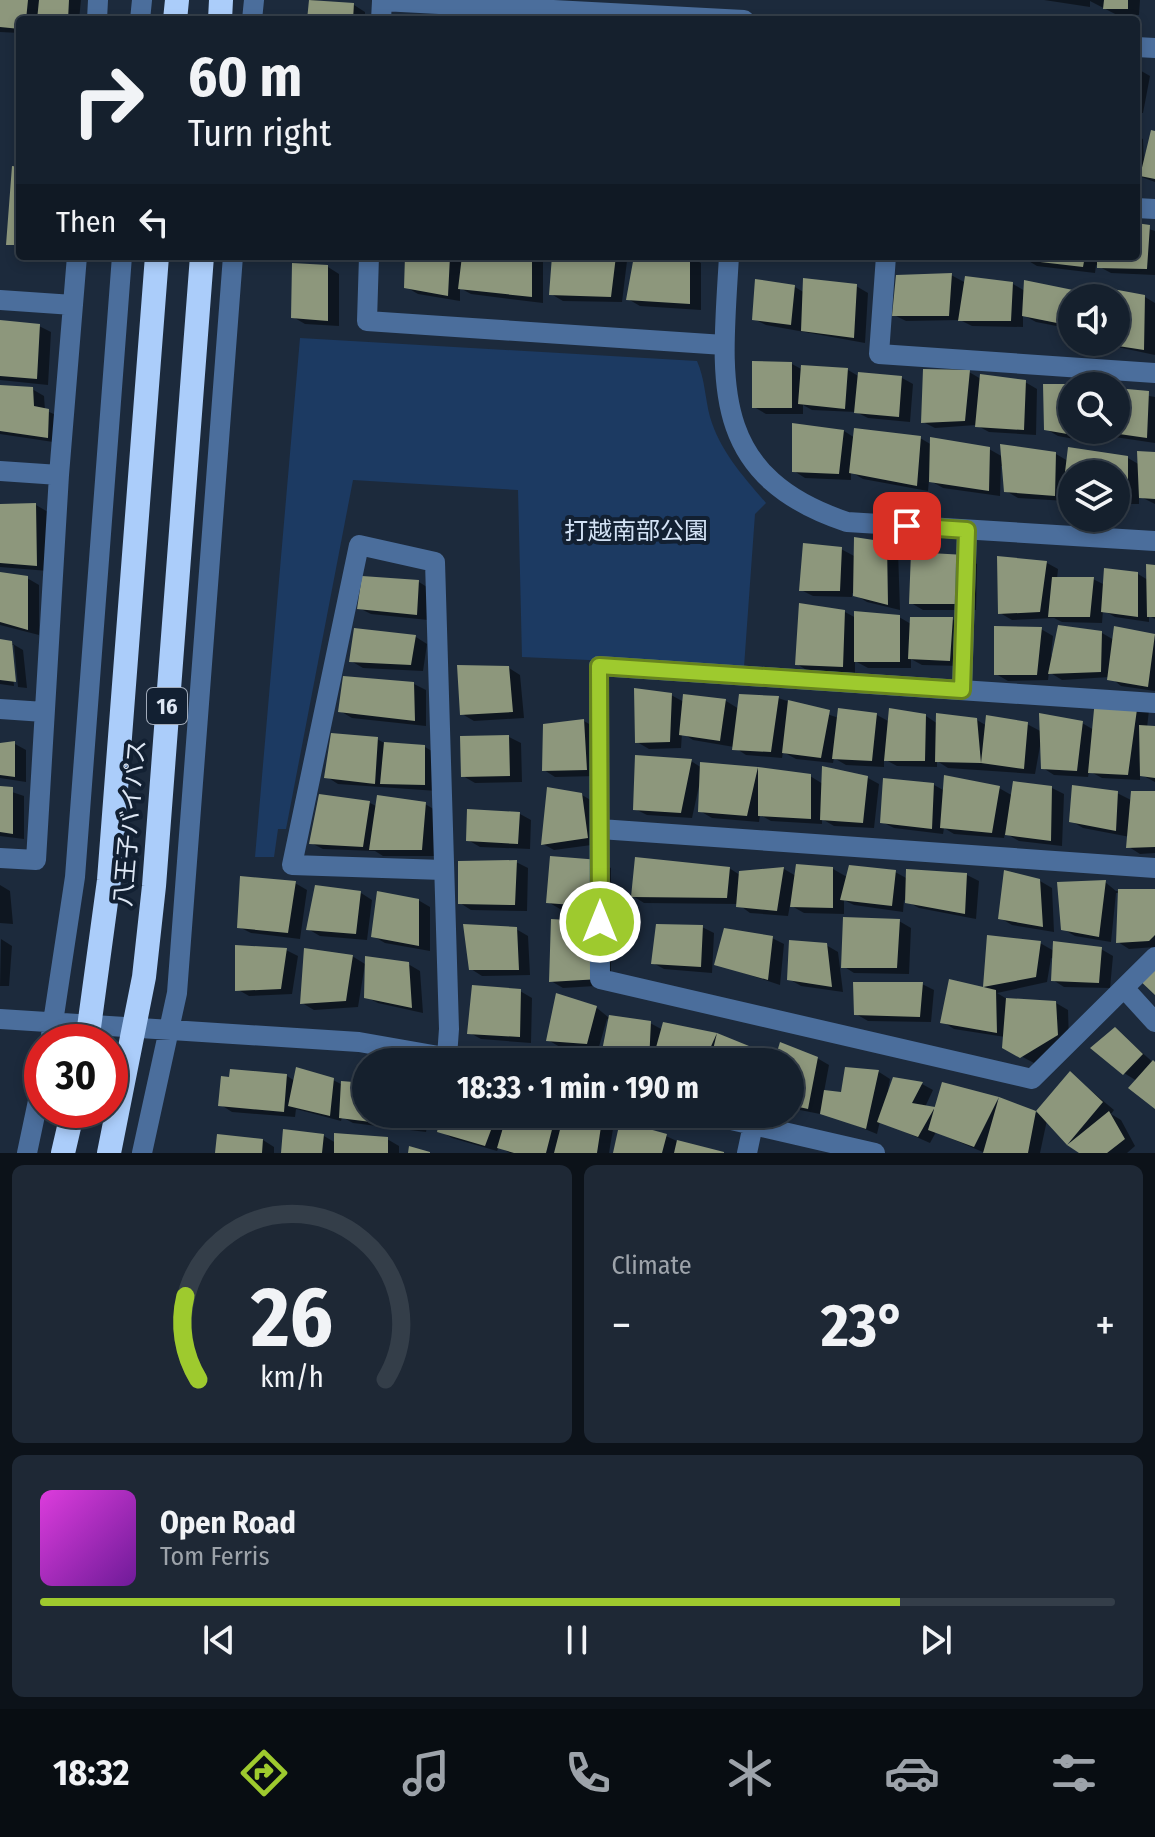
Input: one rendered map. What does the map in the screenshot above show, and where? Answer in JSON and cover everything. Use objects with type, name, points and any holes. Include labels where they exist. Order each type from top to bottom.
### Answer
[{"type":"highway","name":"八王子バイパス","points":[[89,1024],[109,880],[157,260]]},
{"type":"highway","name":"八王子バイパス","points":[[109,1153],[144,977],[154,886],[202,260]]},
{"type":"highway","points":[[63,1153],[69,1128]]},
{"type":"street","points":[[381,16],[382,1],[668,16]]},
{"type":"street","points":[[0,858],[36,860],[59,475],[77,260]]},
{"type":"street","points":[[58,1024],[75,877],[122,260]]},
{"type":"street","points":[[142,1153],[185,910],[233,260]]},
{"type":"street","points":[[369,260],[367,321],[724,345]]},
{"type":"street","points":[[729,260],[722,368],[729,413],[750,456],[776,487],[816,512],[847,522],[1155,541]]},
{"type":"street","points":[[886,260],[879,354],[1155,373]]},
{"type":"street","points":[[0,300],[73,305]]},
{"type":"street","points":[[0,471],[59,475]]},
{"type":"street","points":[[962,690],[967,530]]},
{"type":"street","points":[[443,870],[292,865],[359,545],[435,562],[443,870],[447,1048]]},
{"type":"street","points":[[1155,703],[599,666],[600,979],[1032,1079],[1155,957]]},
{"type":"street","points":[[0,709],[44,712]]},
{"type":"street","points":[[600,829],[1155,868]]},
{"type":"street","points":[[1124,988],[1155,1022]]},
{"type":"street","points":[[0,1019],[28,1024]]},
{"type":"street","points":[[128,1030],[359,1042],[394,1048]]},
{"type":"street","points":[[27,1153],[32,1128]]},
{"type":"street","points":[[747,1153],[752,1128]]},
{"type":"street","points":[[766,1128],[875,1153]]},
{"type":"green space","name":"打越南部公園","points":[[300,338],[697,361],[714,429],[733,463],[766,503],[755,514],[744,667],[522,657],[518,490],[353,480],[286,829],[278,829],[274,857],[255,857]]},
{"type":"building","points":[[0,0],[28,0],[26,16],[16,16],[16,29],[0,27]]},
{"type":"building","points":[[39,0],[69,0],[68,16],[37,16]]},
{"type":"building","points":[[309,0],[354,3],[353,16],[307,16]]},
{"type":"building","points":[[1104,0],[1128,0],[1128,9],[1103,9]]},
{"type":"building","points":[[1151,130],[1155,131],[1155,179],[1140,176]]},
{"type":"building","points":[[12,166],[16,166],[16,245],[6,245]]},
{"type":"building","points":[[1140,224],[1150,225],[1147,269],[1097,268],[1097,260],[1140,260]]},
{"type":"building","points":[[405,260],[450,260],[448,296],[404,288]]},
{"type":"building","points":[[462,260],[532,260],[532,297],[458,289]]},
{"type":"building","points":[[552,260],[616,260],[611,297],[549,295]]},
{"type":"building","points":[[633,260],[690,260],[690,304],[626,300]]},
{"type":"building","points":[[1023,260],[1084,260],[1083,267]]},
{"type":"building","points":[[292,263],[328,265],[328,321],[291,318]]},
{"type":"building","points":[[952,273],[949,316],[892,316],[896,275]]},
{"type":"building","points":[[965,276],[1013,282],[1011,321],[958,321]]},
{"type":"building","points":[[803,278],[857,284],[854,338],[801,331]]},
{"type":"building","points":[[755,279],[795,285],[791,325],[752,320]]},
{"type":"building","points":[[1024,280],[1058,287],[1058,323],[1022,316]]},
{"type":"building","points":[[1130,292],[1145,295],[1144,350],[1130,348]]},
{"type":"building","points":[[0,320],[40,324],[37,379],[0,376]]},
{"type":"building","points":[[752,361],[792,362],[792,408],[752,408]]},
{"type":"building","points":[[801,365],[848,368],[845,409],[798,404]]},
{"type":"building","points":[[923,369],[970,370],[965,421],[921,423]]},
{"type":"building","points":[[858,372],[902,376],[899,417],[854,413]]},
{"type":"building","points":[[980,374],[1026,380],[1024,430],[975,427]]},
{"type":"building","points":[[1043,384],[1058,384],[1058,432],[1044,430]]},
{"type":"building","points":[[0,385],[33,387],[34,406],[49,409],[48,438],[0,431]]},
{"type":"building","points":[[1130,389],[1149,391],[1147,438],[1130,436]]},
{"type":"building","points":[[792,423],[844,430],[839,474],[792,472]]},
{"type":"building","points":[[854,428],[921,436],[917,486],[849,473]]},
{"type":"building","points":[[930,437],[990,447],[989,491],[929,482]]},
{"type":"building","points":[[1000,444],[1056,452],[1055,496],[1004,492]]},
{"type":"building","points":[[1068,447],[1128,456],[1128,460],[1066,460]]},
{"type":"building","points":[[1137,451],[1155,452],[1155,499],[1139,498]]},
{"type":"building","points":[[36,503],[37,566],[0,563],[0,504]]},
{"type":"building","points":[[854,537],[887,542],[888,605],[853,596]]},
{"type":"building","points":[[803,543],[842,547],[840,591],[799,591]]},
{"type":"building","points":[[911,552],[966,555],[965,604],[909,604]]},
{"type":"building","points":[[997,556],[1047,561],[1040,612],[998,614]]},
{"type":"building","points":[[1146,564],[1155,565],[1155,617],[1147,617]]},
{"type":"building","points":[[1104,568],[1138,572],[1138,617],[1101,612]]},
{"type":"building","points":[[0,572],[28,576],[28,630],[0,622]]},
{"type":"building","points":[[362,576],[419,580],[417,615],[357,609]]},
{"type":"building","points":[[1052,577],[1094,577],[1090,617],[1048,617]]},
{"type":"building","points":[[799,603],[845,610],[843,667],[795,665]]},
{"type":"building","points":[[854,611],[900,615],[900,662],[854,662]]},
{"type":"building","points":[[910,617],[953,617],[950,661],[908,659]]},
{"type":"building","points":[[1058,625],[1102,631],[1101,672],[1048,674]]},
{"type":"building","points":[[994,626],[1042,627],[1037,675],[994,675]]},
{"type":"building","points":[[1114,626],[1155,634],[1148,687],[1107,680]]},
{"type":"building","points":[[354,628],[416,635],[411,665],[349,662]]},
{"type":"building","points":[[0,639],[12,641],[16,682],[0,680]]},
{"type":"building","points":[[457,665],[509,666],[513,712],[460,715]]},
{"type":"building","points":[[343,676],[414,682],[415,721],[338,712]]},
{"type":"building","points":[[634,688],[672,693],[670,742],[635,743]]},
{"type":"building","points":[[683,694],[726,699],[720,741],[679,735]]},
{"type":"building","points":[[739,694],[779,696],[771,752],[732,750]]},
{"type":"building","points":[[1095,699],[1138,702],[1128,775],[1088,773]]},
{"type":"building","points":[[788,700],[830,710],[821,758],[782,753]]},
{"type":"building","points":[[838,708],[877,713],[872,761],[832,759]]},
{"type":"building","points":[[889,708],[926,714],[925,761],[884,761]]},
{"type":"building","points":[[936,713],[977,718],[981,763],[935,762]]},
{"type":"building","points":[[1039,713],[1083,721],[1077,771],[1041,769]]},
{"type":"building","points":[[986,715],[1028,722],[1024,769],[981,763]]},
{"type":"building","points":[[584,719],[587,770],[542,771],[543,724]]},
{"type":"building","points":[[1139,725],[1155,726],[1155,778],[1140,776]]},
{"type":"building","points":[[331,733],[378,737],[375,784],[324,778]]},
{"type":"building","points":[[509,735],[510,776],[461,777],[460,736]]},
{"type":"building","points":[[15,741],[15,777],[0,775],[0,743]]},
{"type":"building","points":[[384,742],[425,745],[425,785],[380,784]]},
{"type":"building","points":[[635,755],[692,759],[681,813],[633,810]]},
{"type":"building","points":[[700,762],[758,767],[747,816],[698,812]]},
{"type":"building","points":[[822,766],[868,776],[863,823],[820,820]]},
{"type":"building","points":[[758,767],[811,774],[811,819],[758,816]]},
{"type":"building","points":[[944,775],[1000,786],[992,833],[940,828]]},
{"type":"building","points":[[883,778],[934,783],[932,829],[880,823]]},
{"type":"building","points":[[1013,781],[1052,786],[1051,841],[1005,835]]},
{"type":"building","points":[[1072,785],[1118,791],[1116,831],[1069,822]]},
{"type":"building","points":[[0,786],[13,787],[13,834],[0,832]]},
{"type":"building","points":[[547,787],[582,793],[588,838],[541,845]]},
{"type":"building","points":[[1131,791],[1155,791],[1155,847],[1126,848]]},
{"type":"building","points":[[319,794],[370,801],[363,847],[309,844]]},
{"type":"building","points":[[377,795],[426,802],[422,850],[369,850]]},
{"type":"building","points":[[467,809],[520,812],[518,844],[466,841]]},
{"type":"building","points":[[550,856],[600,860],[600,907],[546,903]]},
{"type":"building","points":[[635,857],[730,867],[727,898],[631,897]]},
{"type":"building","points":[[517,860],[515,905],[458,904],[458,861]]},
{"type":"building","points":[[796,864],[833,867],[833,908],[790,907]]},
{"type":"building","points":[[849,865],[896,870],[892,906],[840,900]]},
{"type":"building","points":[[784,867],[777,911],[736,907],[739,871]]},
{"type":"building","points":[[906,869],[967,873],[965,914],[905,903]]},
{"type":"building","points":[[1004,870],[1040,879],[1043,927],[998,919]]},
{"type":"building","points":[[240,876],[296,881],[288,933],[237,928]]},
{"type":"building","points":[[1106,880],[1099,937],[1061,930],[1057,882]]},
{"type":"building","points":[[315,885],[361,891],[356,934],[306,930]]},
{"type":"building","points":[[1118,889],[1155,889],[1155,935],[1149,941],[1116,943]]},
{"type":"building","points":[[377,891],[419,899],[419,946],[371,937]]},
{"type":"building","points":[[843,917],[900,919],[897,968],[841,968]]},
{"type":"building","points":[[551,919],[600,922],[600,979],[549,982]]},
{"type":"building","points":[[463,924],[517,927],[519,970],[469,970]]},
{"type":"building","points":[[656,924],[703,925],[701,967],[651,964]]},
{"type":"building","points":[[724,928],[773,936],[768,980],[714,965]]},
{"type":"building","points":[[987,935],[1041,941],[1036,977],[983,987]]},
{"type":"building","points":[[789,940],[827,943],[832,987],[787,980]]},
{"type":"building","points":[[1053,941],[1102,947],[1099,983],[1051,981]]},
{"type":"building","points":[[235,945],[287,948],[281,989],[235,991]]},
{"type":"building","points":[[304,948],[353,955],[346,1001],[300,1004]]},
{"type":"building","points":[[365,956],[409,962],[412,1008],[364,998]]},
{"type":"building","points":[[1155,957],[1155,995],[1135,976]]},
{"type":"building","points":[[949,979],[996,990],[997,1033],[940,1023]]},
{"type":"building","points":[[853,982],[923,982],[920,1017],[854,1015]]},
{"type":"building","points":[[472,985],[521,989],[520,1037],[467,1034]]},
{"type":"building","points":[[556,993],[597,1006],[587,1044],[546,1041]]},
{"type":"building","points":[[1006,998],[1056,1001],[1058,1035],[1020,1058],[1002,1048]]},
{"type":"building","points":[[609,1015],[651,1021],[650,1048],[603,1048]]},
{"type":"building","points":[[663,1022],[717,1033],[710,1048],[656,1048]]},
{"type":"building","points":[[1115,1027],[1143,1054],[1123,1075],[1090,1048]]},
{"type":"building","points":[[717,1033],[749,1046],[748,1048],[713,1048]]},
{"type":"building","points":[[780,1042],[795,1048],[778,1048]]},
{"type":"building","points":[[804,1051],[818,1057],[808,1109],[804,1108]]},
{"type":"building","points":[[1153,1060],[1155,1062],[1155,1109],[1128,1088]]},
{"type":"building","points":[[296,1067],[334,1078],[330,1116],[288,1106]]},
{"type":"building","points":[[845,1067],[879,1070],[866,1129],[820,1114],[824,1090],[841,1092]]},
{"type":"building","points":[[230,1069],[287,1074],[284,1112],[218,1106],[221,1076],[229,1077]]},
{"type":"building","points":[[1070,1071],[1103,1102],[1067,1145],[1036,1111]]},
{"type":"building","points":[[893,1077],[923,1082],[912,1103],[935,1107],[918,1137],[877,1122]]},
{"type":"building","points":[[341,1081],[352,1082],[352,1120],[339,1118]]},
{"type":"building","points":[[942,1082],[999,1097],[974,1147],[928,1130]]},
{"type":"building","points":[[999,1097],[1036,1111],[1028,1153],[983,1153]]},
{"type":"building","points":[[1109,1111],[1125,1139],[1107,1153],[1079,1153],[1067,1145]]},
{"type":"building","points":[[438,1128],[492,1128],[485,1146],[437,1132]]},
{"type":"building","points":[[503,1128],[552,1128],[546,1153],[514,1153],[497,1148]]},
{"type":"building","points":[[560,1128],[601,1128],[597,1153],[554,1153]]},
{"type":"building","points":[[618,1128],[645,1128],[667,1134],[662,1153],[613,1153]]},
{"type":"building","points":[[283,1129],[324,1134],[322,1153],[281,1153]]},
{"type":"building","points":[[334,1133],[388,1137],[388,1153],[334,1153]]},
{"type":"building","points":[[217,1134],[263,1139],[262,1153],[215,1153]]},
{"type":"building","points":[[677,1140],[724,1152],[724,1153],[674,1153]]},
{"type":"building","points":[[409,1146],[430,1152],[430,1153],[408,1153]]},
{"type":"route","points":[[600,922],[599,666],[962,690],[967,530],[907,526]]}]
